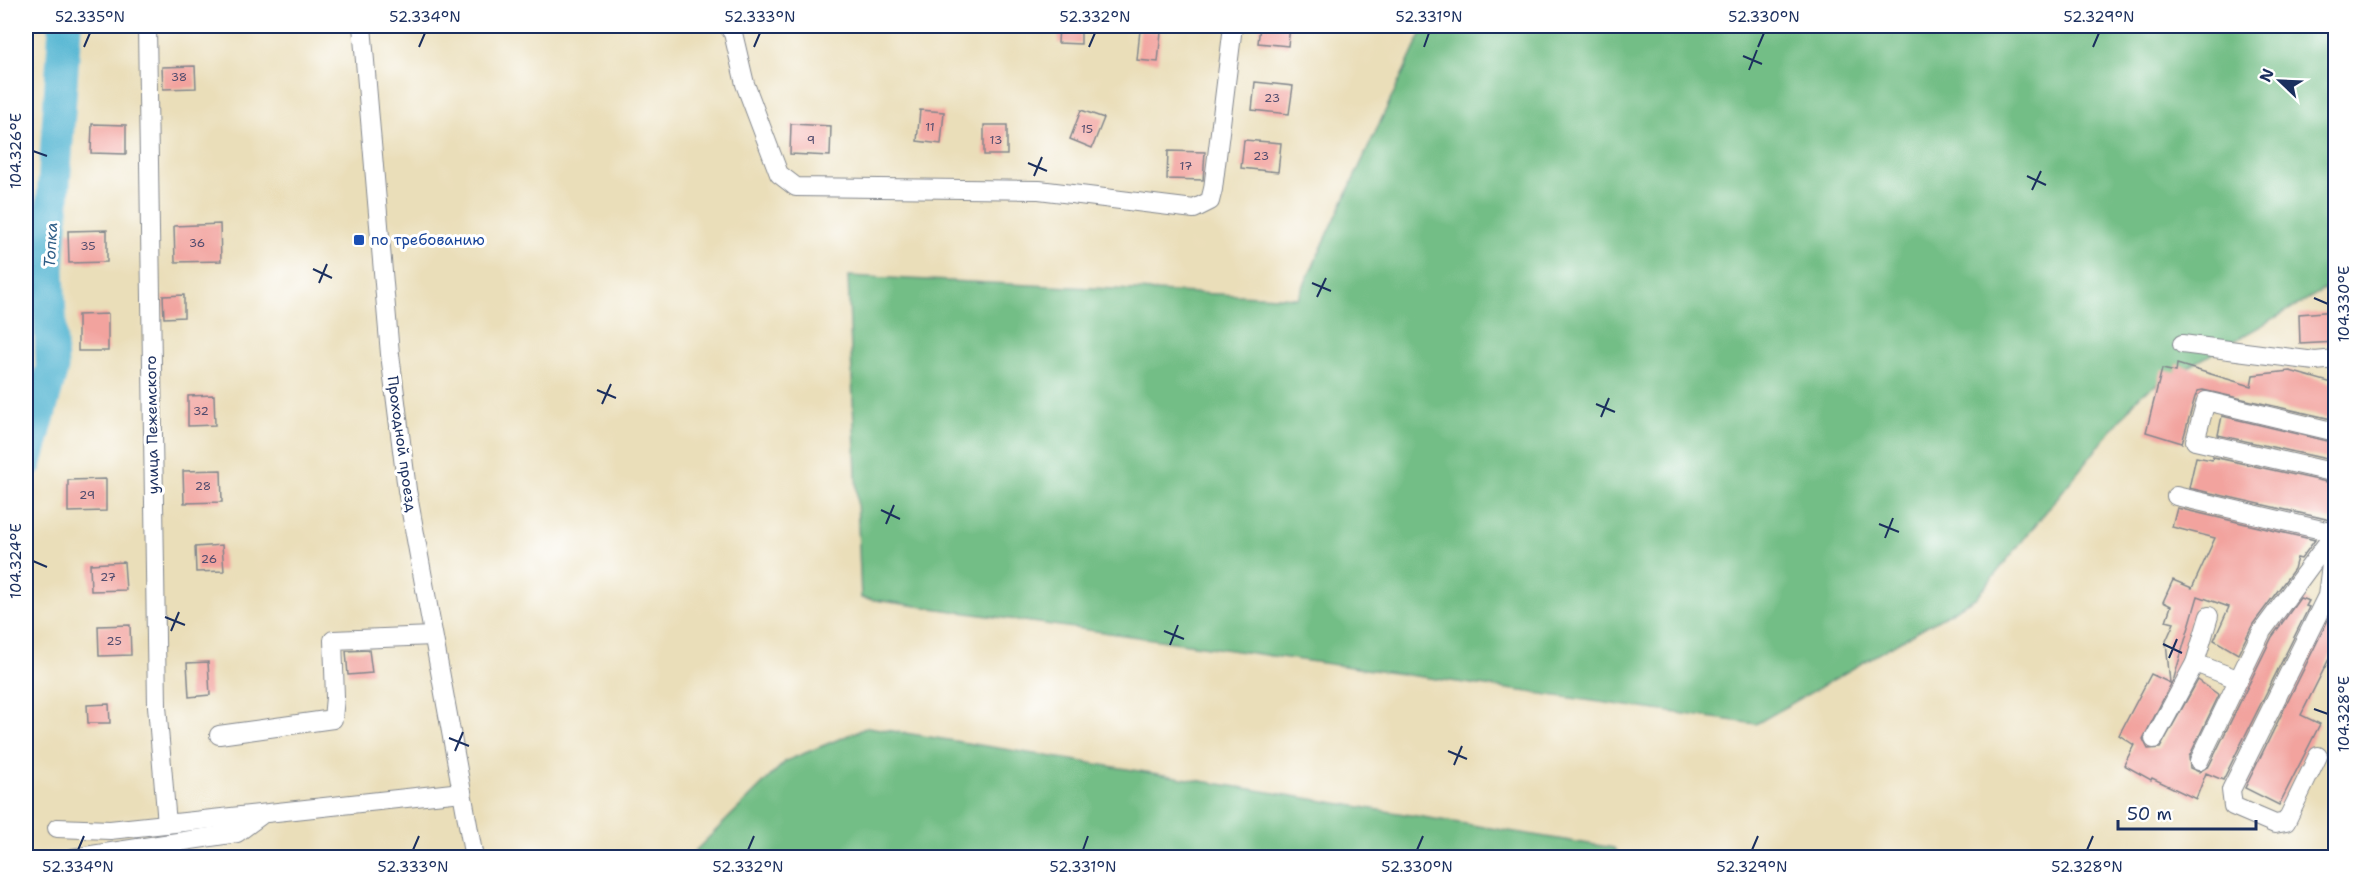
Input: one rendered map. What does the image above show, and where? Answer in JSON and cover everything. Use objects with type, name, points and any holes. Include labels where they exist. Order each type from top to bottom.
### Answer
[{"type":"street","name":"улица Пежемского","points":[[147,26],[157,706],[167,824]]},
{"type":"street","name":"Проходной проезд","points":[[362,26],[390,354],[407,490],[474,858]]},
{"type":"street","points":[[728,26],[733,33],[745,84],[779,174],[796,187],[1038,190],[1194,209],[1210,201],[1233,26]]},
{"type":"street","points":[[2182,344],[2315,361],[2336,359]]},
{"type":"street","points":[[2336,432],[2206,401],[2195,441],[2336,473]]},
{"type":"street","points":[[2176,496],[2335,533]]},
{"type":"street","points":[[2318,756],[2286,822],[2275,824],[2233,806],[2231,790],[2331,597],[2335,533]]},
{"type":"street","points":[[2199,761],[2262,631],[2335,533]]},
{"type":"street","points":[[2154,740],[2195,663],[2209,616]]},
{"type":"street","points":[[219,735],[333,719],[335,697],[333,640],[433,636]]},
{"type":"street","points":[[2195,663],[2237,679]]},
{"type":"street","points":[[57,828],[110,830],[462,792]]},
{"type":"street","points":[[72,858],[237,833],[261,815]]},
{"type":"green space","points":[[1425,26],[2335,26],[2336,264],[2327,288],[2141,394],[1977,597],[1756,724],[861,598],[848,276],[1298,298]]},
{"type":"green space","points":[[868,727],[1614,848],[1622,857],[689,857],[786,761]]},
{"type":"building","points":[[1059,26],[1081,26],[1081,44],[1058,43]]},
{"type":"building","points":[[1260,26],[1290,26],[1288,46],[1258,43]]},
{"type":"building","points":[[1140,30],[1161,32],[1158,62],[1137,60]]},
{"type":"building","points":[[195,66],[196,88],[163,89],[162,67]]},
{"type":"building","points":[[1255,82],[1293,86],[1289,114],[1252,110]]},
{"type":"building","points":[[920,110],[944,112],[941,144],[917,141]]},
{"type":"building","points":[[1081,110],[1104,118],[1092,148],[1070,139]]},
{"type":"building","points":[[92,124],[126,125],[126,154],[91,153]]},
{"type":"building","points":[[791,124],[831,126],[830,156],[790,154]]},
{"type":"building","points":[[984,125],[1007,125],[1007,155],[984,155]]},
{"type":"building","points":[[1244,140],[1281,143],[1278,172],[1241,168]]},
{"type":"building","points":[[1168,151],[1205,152],[1203,180],[1167,179]]},
{"type":"building","points":[[220,224],[221,261],[175,262],[174,226]]},
{"type":"building","points":[[107,230],[107,262],[69,263],[68,231]]},
{"type":"building","points":[[184,295],[184,317],[164,318],[163,296]]},
{"type":"building","points":[[2336,311],[2336,342],[2300,344],[2299,314]]},
{"type":"building","points":[[108,314],[108,351],[78,351],[78,315]]},
{"type":"building","points":[[2177,364],[2251,386],[2253,375],[2290,371],[2336,384],[2336,420],[2203,390],[2198,391],[2195,397],[2182,443],[2146,432],[2162,369],[2176,372]]},
{"type":"building","points":[[214,395],[215,425],[188,426],[188,396]]},
{"type":"building","points":[[2222,416],[2336,443],[2336,461],[2218,435]]},
{"type":"building","points":[[2196,457],[2212,460],[2213,457],[2336,484],[2335,521],[2189,488]]},
{"type":"building","points":[[221,470],[222,502],[184,503],[183,471]]},
{"type":"building","points":[[106,479],[106,511],[68,512],[68,480]]},
{"type":"building","points":[[2177,508],[2315,540],[2301,559],[2297,558],[2294,569],[2253,624],[2238,654],[2214,640],[2229,607],[2198,596],[2174,678],[2143,739],[2148,749],[2160,748],[2198,680],[2219,695],[2189,757],[2190,768],[2199,772],[2209,766],[2272,637],[2300,598],[2309,601],[2306,606],[2309,607],[2223,780],[2206,773],[2196,799],[2152,778],[2151,780],[2124,765],[2134,745],[2119,735],[2151,674],[2170,683],[2166,641],[2174,623],[2166,621],[2171,606],[2163,602],[2173,580],[2192,588],[2215,538],[2172,527]]},
{"type":"building","points":[[222,545],[224,571],[196,572],[195,547]]},
{"type":"building","points":[[124,562],[126,590],[91,591],[90,564]]},
{"type":"building","points":[[2329,618],[2336,621],[2336,657],[2331,655],[2301,715],[2320,724],[2279,805],[2245,788]]},
{"type":"building","points":[[130,625],[131,655],[99,656],[98,626]]},
{"type":"building","points":[[369,650],[372,673],[348,675],[346,651]]},
{"type":"building","points":[[208,662],[210,695],[189,697],[187,663]]},
{"type":"building","points":[[109,704],[110,723],[88,723],[87,705]]},
{"type":"waterway","name":"Топка","points":[[26,462],[52,368],[48,270],[65,26]]},
{"type":"place","name":"по требованию","points":[[359,240]]}]
